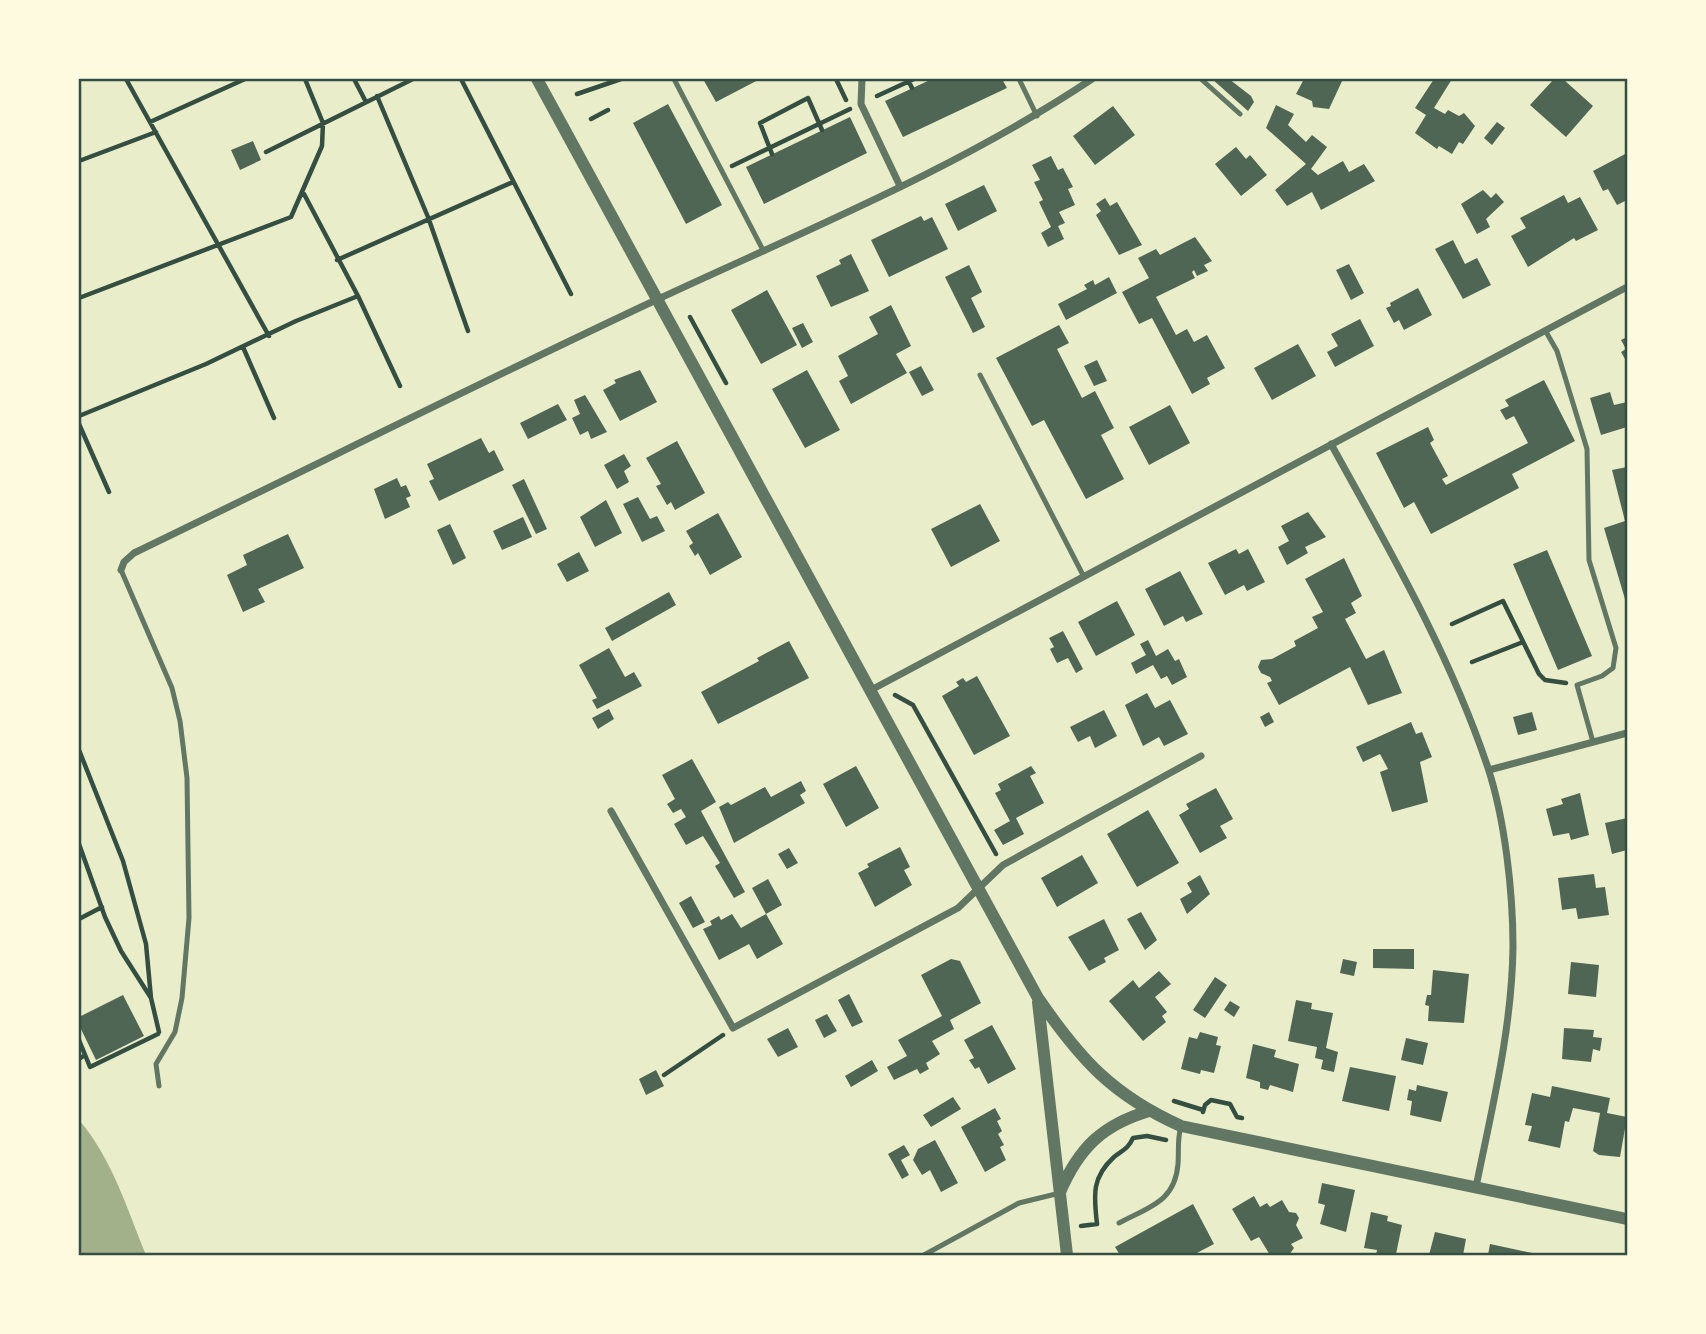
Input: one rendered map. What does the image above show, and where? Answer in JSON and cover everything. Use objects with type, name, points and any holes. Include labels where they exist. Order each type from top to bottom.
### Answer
[{"type":"street","points":[[537,79],[1038,998],[1073,1049],[1111,1085],[1149,1111],[1181,1126],[1627,1219]]},
{"type":"street","points":[[862,79],[861,104],[900,186]]},
{"type":"street","points":[[121,570],[124,562],[134,553],[657,300],[900,186],[1037,116],[1092,79]]},
{"type":"street","points":[[871,690],[1627,287]]},
{"type":"street","points":[[1331,444],[1430,627],[1489,769],[1506,853],[1513,946],[1506,1038],[1476,1187]]},
{"type":"street","points":[[1489,769],[1627,733]]},
{"type":"street","points":[[611,811],[733,1028],[958,908],[1003,865],[1201,756]]},
{"type":"street","points":[[1038,998],[1068,1255]]},
{"type":"street","points":[[1060,1193],[1073,1162],[1082,1151],[1128,1118],[1149,1111]]},
{"type":"lane","points":[[674,79],[763,250]]},
{"type":"lane","points":[[1019,79],[1037,116]]},
{"type":"lane","points":[[1201,79],[1240,114]]},
{"type":"lane","points":[[1545,330],[1557,351],[1587,449],[1589,560],[1616,648],[1614,668],[1602,676],[1577,685],[1593,742]]},
{"type":"lane","points":[[979,375],[1083,575]]},
{"type":"lane","points":[[121,570],[172,688],[180,721],[187,778],[189,918],[178,1020],[167,1050],[156,1064],[159,1086]]},
{"type":"lane","points":[[1119,1223],[1167,1197],[1172,1190],[1179,1160],[1176,1142],[1181,1126]]},
{"type":"lane","points":[[928,1254],[1019,1203],[1060,1193]]},
{"type":"path","points":[[126,79],[269,336]]},
{"type":"path","points":[[150,122],[245,79]]},
{"type":"path","points":[[79,298],[291,217],[322,146],[323,123],[305,79]]},
{"type":"path","points":[[354,79],[366,102]]},
{"type":"path","points":[[266,152],[413,79]]},
{"type":"path","points":[[461,79],[571,294]]},
{"type":"path","points":[[577,94],[621,79]]},
{"type":"path","points":[[721,171],[910,80],[912,88]]},
{"type":"path","points":[[377,96],[428,217],[468,331]]},
{"type":"path","points":[[772,154],[760,123],[808,98],[822,130]]},
{"type":"path","points":[[591,119],[608,110]]},
{"type":"path","points":[[79,161],[156,132]]},
{"type":"path","points":[[337,260],[428,217],[513,182]]},
{"type":"path","points":[[303,193],[358,296],[400,386]]},
{"type":"path","points":[[79,416],[358,296]]},
{"type":"path","points":[[243,347],[274,418]]},
{"type":"path","points":[[79,424],[109,492]]},
{"type":"path","points":[[1452,624],[1503,601],[1545,680],[1577,685]]},
{"type":"path","points":[[1472,662],[1523,642]]},
{"type":"path","points":[[903,699],[913,705],[1003,865]]},
{"type":"path","points":[[79,750],[122,861],[146,944],[151,998],[159,1034],[167,1050]]},
{"type":"path","points":[[79,844],[121,951],[151,998]]},
{"type":"path","points":[[79,919],[102,907]]},
{"type":"path","points":[[79,1040],[90,1067],[159,1034]]},
{"type":"path","points":[[664,1075],[725,1034]]},
{"type":"path","points":[[79,1059],[85,1055]]},
{"type":"path","points":[[1167,1098],[1203,1110]]},
{"type":"path","points":[[1198,1129],[1203,1110],[1211,1100],[1230,1104],[1234,1108]]},
{"type":"path","points":[[1082,1226],[1097,1224],[1093,1186],[1100,1171],[1116,1155],[1128,1149],[1133,1138],[1147,1136],[1176,1142]]},
{"type":"shaded area","points":[[79,1120],[110,1167],[146,1255],[79,1255]]},
{"type":"building","points":[[703,79],[760,79],[716,102]]},
{"type":"building","points":[[932,79],[1002,79],[1007,88],[903,137],[885,101]]},
{"type":"building","points":[[1212,79],[1229,79],[1251,96],[1254,102],[1248,111]]},
{"type":"building","points":[[1304,79],[1343,79],[1329,109],[1313,107],[1312,101],[1296,94]]},
{"type":"building","points":[[1434,79],[1452,79],[1434,108],[1445,114],[1448,110],[1459,116],[1464,113],[1475,126],[1463,144],[1459,142],[1452,154],[1439,146],[1437,149],[1415,133],[1426,115],[1415,108]]},
{"type":"building","points":[[1554,79],[1563,79],[1593,106],[1566,137],[1530,105]]},
{"type":"building","points":[[668,104],[722,205],[686,224],[633,123]]},
{"type":"building","points":[[1276,105],[1294,114],[1288,125],[1306,142],[1312,135],[1327,147],[1311,169],[1318,175],[1343,161],[1349,172],[1364,164],[1375,181],[1321,210],[1312,192],[1287,206],[1275,190],[1306,164],[1266,128]]},
{"type":"building","points":[[1113,106],[1135,135],[1095,165],[1073,136]]},
{"type":"building","points":[[850,117],[867,153],[764,204],[746,167]]},
{"type":"building","points":[[1497,122],[1505,128],[1492,145],[1484,138]]},
{"type":"building","points":[[253,141],[261,160],[240,170],[231,150]]},
{"type":"building","points":[[1236,147],[1246,159],[1250,155],[1267,175],[1241,196],[1215,164]]},
{"type":"building","points":[[1627,153],[1627,200],[1617,205],[1608,189],[1603,191],[1593,171]]},
{"type":"building","points":[[1051,156],[1058,170],[1063,168],[1073,187],[1068,189],[1075,205],[1059,212],[1065,223],[1058,226],[1064,239],[1048,247],[1041,233],[1051,227],[1039,202],[1043,200],[1034,182],[1040,180],[1032,165]]},
{"type":"building","points":[[984,185],[997,211],[958,231],[945,204]]},
{"type":"building","points":[[1483,190],[1491,198],[1496,193],[1504,202],[1486,219],[1490,227],[1477,234],[1461,204]]},
{"type":"building","points":[[1564,195],[1568,203],[1580,197],[1598,230],[1576,241],[1574,238],[1528,267],[1511,236],[1526,228],[1520,218]]},
{"type":"building","points":[[1105,198],[1110,206],[1117,202],[1142,245],[1119,255],[1096,215],[1101,211],[1096,204]]},
{"type":"building","points":[[921,216],[924,221],[932,217],[948,249],[889,277],[871,240]]},
{"type":"building","points":[[1195,237],[1212,261],[1204,265],[1208,271],[1197,276],[1194,270],[1192,272],[1195,278],[1156,297],[1176,335],[1187,329],[1194,342],[1207,335],[1225,368],[1207,378],[1210,384],[1192,394],[1152,318],[1139,324],[1122,292],[1149,278],[1138,258],[1156,249],[1160,255]]},
{"type":"building","points":[[1453,240],[1465,264],[1477,258],[1491,285],[1463,299],[1435,249]]},
{"type":"building","points":[[851,254],[869,291],[831,307],[816,276],[841,264],[839,260]]},
{"type":"building","points":[[1349,264],[1364,293],[1351,300],[1336,270]]},
{"type":"building","points":[[969,265],[982,292],[971,298],[985,327],[973,333],[945,277]]},
{"type":"building","points":[[1109,277],[1117,293],[1066,320],[1058,304],[1087,289],[1084,285],[1093,280],[1095,285]]},
{"type":"building","points":[[1418,288],[1432,315],[1404,330],[1399,320],[1394,323],[1386,308],[1391,306],[1390,303]]},
{"type":"building","points":[[767,290],[797,345],[761,364],[731,310]]},
{"type":"building","points":[[891,305],[911,346],[896,354],[907,373],[851,404],[839,381],[848,376],[838,356],[878,334],[869,317]]},
{"type":"building","points":[[1360,319],[1374,346],[1335,367],[1327,352],[1338,346],[1331,334]]},
{"type":"building","points":[[803,323],[813,342],[802,348],[792,328]]},
{"type":"building","points":[[1059,325],[1069,343],[1057,349],[1082,398],[1095,391],[1114,428],[1101,435],[1124,479],[1086,499],[1044,420],[1032,426],[996,358]]},
{"type":"building","points":[[1627,337],[1627,358],[1625,359],[1621,352],[1626,349],[1621,340]]},
{"type":"building","points":[[1298,344],[1316,376],[1272,400],[1254,368]]},
{"type":"building","points":[[1097,360],[1107,381],[1094,386],[1084,366]]},
{"type":"building","points":[[921,366],[934,390],[922,396],[909,372]]},
{"type":"building","points":[[640,370],[657,402],[620,421],[603,390],[616,383],[614,380]]},
{"type":"building","points":[[807,370],[840,430],[805,448],[772,389]]},
{"type":"building","points":[[1544,380],[1575,441],[1512,474],[1519,488],[1431,534],[1414,502],[1404,508],[1376,453],[1428,427],[1434,440],[1430,443],[1448,476],[1442,479],[1446,485],[1528,443],[1514,416],[1506,420],[1500,410],[1509,406],[1505,400]]},
{"type":"building","points":[[1610,392],[1614,405],[1627,402],[1627,427],[1601,435],[1590,398]]},
{"type":"building","points":[[585,395],[607,432],[591,439],[588,431],[580,435],[572,418],[580,414],[574,400]]},
{"type":"building","points":[[558,404],[567,420],[528,439],[520,423]]},
{"type":"building","points":[[1170,405],[1190,443],[1149,465],[1129,427]]},
{"type":"building","points":[[481,438],[489,453],[494,450],[504,470],[439,501],[429,481],[434,479],[427,464]]},
{"type":"building","points":[[677,441],[705,493],[675,510],[671,502],[667,505],[656,486],[661,484],[646,458]]},
{"type":"building","points":[[624,454],[631,466],[624,471],[629,482],[617,489],[604,465]]},
{"type":"building","points":[[1627,467],[1627,606],[1604,528],[1625,521],[1612,470]]},
{"type":"building","points":[[397,478],[401,487],[406,485],[411,496],[406,498],[410,507],[385,519],[374,489]]},
{"type":"building","points":[[524,479],[547,529],[536,534],[512,485]]},
{"type":"building","points":[[638,497],[650,519],[657,516],[665,531],[642,542],[623,504]]},
{"type":"building","points":[[606,500],[622,533],[595,547],[580,517]]},
{"type":"building","points":[[980,504],[1000,541],[951,567],[931,529]]},
{"type":"building","points":[[1308,512],[1326,537],[1305,547],[1308,553],[1287,565],[1278,547],[1289,541],[1281,526]]},
{"type":"building","points":[[718,513],[742,557],[710,575],[698,553],[695,556],[689,546],[693,543],[686,531]]},
{"type":"building","points":[[523,517],[532,537],[502,550],[493,531]]},
{"type":"building","points":[[450,524],[466,558],[453,565],[437,530]]},
{"type":"building","points":[[288,534],[304,568],[258,589],[265,602],[243,612],[227,575],[247,565],[243,555]]},
{"type":"building","points":[[1236,549],[1239,554],[1248,549],[1265,582],[1247,591],[1244,585],[1225,595],[1208,563]]},
{"type":"building","points":[[1547,550],[1592,656],[1558,670],[1513,564]]},
{"type":"building","points":[[579,552],[589,571],[567,582],[557,564]]},
{"type":"building","points":[[1344,558],[1362,596],[1351,603],[1356,613],[1345,619],[1366,659],[1384,650],[1402,693],[1368,705],[1350,667],[1279,705],[1267,683],[1272,681],[1270,677],[1261,673],[1258,667],[1261,660],[1272,659],[1296,646],[1294,641],[1318,628],[1312,617],[1323,612],[1305,579]]},
{"type":"building","points":[[1180,571],[1203,614],[1186,622],[1183,616],[1164,626],[1145,589]]},
{"type":"building","points":[[669,592],[676,605],[612,641],[605,628]]},
{"type":"building","points":[[1117,601],[1135,635],[1096,656],[1078,622]]},
{"type":"building","points":[[1063,631],[1083,669],[1076,673],[1068,658],[1057,663],[1050,649],[1054,647],[1049,638]]},
{"type":"building","points":[[1148,640],[1156,656],[1168,649],[1175,661],[1179,659],[1187,677],[1172,685],[1167,676],[1161,679],[1153,665],[1136,674],[1131,663],[1146,655],[1140,644]]},
{"type":"building","points":[[789,641],[809,678],[718,724],[701,692],[759,661],[757,658]]},
{"type":"building","points":[[609,648],[625,677],[634,672],[642,686],[597,709],[592,700],[597,698],[579,665]]},
{"type":"building","points":[[977,676],[1010,736],[974,755],[942,696],[959,686],[956,682],[963,678],[966,682]]},
{"type":"building","points":[[1147,693],[1155,708],[1170,700],[1188,734],[1164,746],[1159,737],[1143,746],[1125,705]]},
{"type":"building","points":[[609,709],[614,719],[598,729],[592,718]]},
{"type":"building","points":[[1104,710],[1117,736],[1095,748],[1090,736],[1078,742],[1070,727]]},
{"type":"building","points":[[1269,712],[1274,722],[1265,727],[1260,717]]},
{"type":"building","points":[[1532,712],[1537,730],[1518,735],[1513,717]]},
{"type":"building","points":[[1411,722],[1416,734],[1422,732],[1432,757],[1420,762],[1428,802],[1392,812],[1380,772],[1388,769],[1380,754],[1363,762],[1356,747]]},
{"type":"building","points":[[692,759],[716,802],[701,811],[745,892],[734,898],[715,866],[720,863],[703,836],[686,845],[674,824],[686,817],[681,809],[673,813],[667,804],[675,799],[662,775]]},
{"type":"building","points":[[856,766],[879,808],[846,827],[823,784]]},
{"type":"building","points":[[1031,766],[1036,773],[1030,776],[1044,803],[1016,818],[1024,834],[1003,845],[994,830],[1010,821],[995,793],[1001,790],[998,784]]},
{"type":"building","points":[[801,781],[806,791],[800,795],[805,803],[734,843],[719,807],[728,802],[731,805],[765,787],[771,797]]},
{"type":"building","points":[[1216,788],[1233,819],[1220,826],[1227,838],[1200,853],[1179,815],[1189,809],[1186,804]]},
{"type":"building","points":[[1580,793],[1589,835],[1571,840],[1569,833],[1553,836],[1546,809],[1563,804],[1561,799]]},
{"type":"building","points":[[1148,810],[1179,863],[1137,887],[1107,834]]},
{"type":"building","points":[[1627,818],[1627,850],[1612,854],[1605,823]]},
{"type":"building","points":[[900,847],[910,867],[904,870],[912,885],[875,907],[858,873],[869,867],[867,864]]},
{"type":"building","points":[[789,848],[798,863],[787,869],[778,854]]},
{"type":"building","points":[[1082,855],[1098,883],[1057,907],[1041,878]]},
{"type":"building","points":[[1594,874],[1596,888],[1605,887],[1609,915],[1578,919],[1576,908],[1562,910],[1558,878]]},
{"type":"building","points":[[1200,875],[1210,894],[1187,914],[1180,899],[1192,892],[1187,883]]},
{"type":"building","points":[[768,879],[782,905],[766,914],[752,888]]},
{"type":"building","points":[[691,896],[705,922],[693,928],[679,903]]},
{"type":"building","points":[[1141,912],[1157,940],[1145,950],[1127,919]]},
{"type":"building","points":[[732,914],[741,928],[766,914],[783,944],[757,959],[749,944],[719,960],[703,929],[712,925],[710,921],[719,916],[721,920]]},
{"type":"building","points":[[1104,919],[1119,950],[1104,958],[1106,962],[1089,971],[1068,937]]},
{"type":"building","points":[[1373,949],[1414,949],[1414,969],[1373,968]]},
{"type":"building","points":[[951,959],[960,961],[981,1003],[950,1020],[954,1029],[932,1041],[940,1054],[926,1063],[929,1069],[920,1074],[917,1069],[894,1080],[887,1067],[907,1056],[898,1040],[942,1016],[921,975]]},
{"type":"building","points":[[1343,959],[1357,962],[1354,976],[1340,973]]},
{"type":"building","points":[[1571,962],[1599,965],[1596,997],[1568,994]]},
{"type":"building","points":[[1433,970],[1469,974],[1464,1023],[1428,1021],[1429,1006],[1425,1005],[1427,995],[1431,995]]},
{"type":"building","points":[[1159,971],[1171,984],[1155,997],[1167,1012],[1162,1016],[1166,1022],[1143,1041],[1109,1001],[1133,980],[1139,988]]},
{"type":"building","points":[[1215,977],[1227,985],[1205,1018],[1193,1010]]},
{"type":"building","points":[[849,994],[863,1022],[852,1027],[838,1000]]},
{"type":"building","points":[[123,995],[144,1036],[96,1060],[79,1025],[79,1017]]},
{"type":"building","points":[[1296,1000],[1312,1003],[1311,1009],[1333,1013],[1326,1048],[1338,1052],[1334,1072],[1321,1069],[1323,1060],[1315,1058],[1317,1047],[1288,1041]]},
{"type":"building","points":[[1230,1001],[1240,1007],[1234,1017],[1224,1010]]},
{"type":"building","points":[[827,1014],[837,1031],[824,1038],[815,1020]]},
{"type":"building","points":[[992,1025],[1016,1069],[988,1084],[979,1067],[975,1069],[969,1060],[974,1058],[964,1040]]},
{"type":"building","points":[[788,1028],[798,1047],[778,1057],[767,1039]]},
{"type":"building","points":[[1564,1028],[1594,1030],[1593,1037],[1602,1038],[1600,1051],[1593,1049],[1591,1062],[1562,1059]]},
{"type":"building","points":[[1200,1032],[1218,1037],[1216,1045],[1221,1046],[1214,1073],[1201,1070],[1200,1074],[1181,1069],[1189,1037],[1197,1039]]},
{"type":"building","points":[[1406,1038],[1428,1043],[1423,1065],[1401,1060]]},
{"type":"building","points":[[1253,1044],[1276,1050],[1274,1057],[1299,1064],[1293,1092],[1270,1085],[1268,1090],[1260,1088],[1260,1082],[1246,1078]]},
{"type":"building","points":[[872,1060],[878,1071],[851,1087],[845,1076]]},
{"type":"building","points":[[1350,1067],[1396,1076],[1389,1111],[1342,1101]]},
{"type":"building","points":[[656,1070],[664,1086],[646,1095],[639,1079]]},
{"type":"building","points":[[1417,1085],[1448,1092],[1441,1122],[1410,1115],[1412,1101],[1407,1100],[1409,1089],[1416,1091]]},
{"type":"building","points":[[1552,1086],[1610,1098],[1607,1113],[1627,1117],[1620,1157],[1599,1155],[1593,1151],[1600,1113],[1573,1108],[1569,1122],[1565,1121],[1560,1148],[1528,1141],[1532,1126],[1525,1125],[1532,1093],[1550,1097]]},
{"type":"building","points":[[953,1097],[961,1109],[931,1127],[923,1115]]},
{"type":"building","points":[[995,1108],[1001,1119],[997,1121],[1002,1131],[998,1134],[1004,1145],[1000,1147],[1006,1160],[985,1172],[961,1127]]},
{"type":"building","points":[[935,1140],[958,1183],[941,1192],[930,1170],[922,1175],[913,1160],[918,1149]]},
{"type":"building","points":[[904,1145],[910,1155],[901,1160],[909,1175],[902,1179],[888,1154]]},
{"type":"building","points":[[1322,1183],[1355,1190],[1346,1232],[1320,1224],[1325,1205],[1318,1203]]},
{"type":"building","points":[[1254,1196],[1260,1207],[1267,1203],[1270,1207],[1282,1200],[1289,1212],[1296,1213],[1299,1218],[1296,1225],[1303,1238],[1291,1244],[1294,1248],[1289,1255],[1270,1255],[1259,1237],[1251,1241],[1232,1209]]},
{"type":"building","points":[[1193,1204],[1214,1244],[1193,1255],[1120,1255],[1115,1247]]},
{"type":"building","points":[[1371,1212],[1388,1216],[1387,1221],[1402,1225],[1396,1254],[1376,1255],[1377,1250],[1364,1248]]},
{"type":"building","points":[[1435,1232],[1466,1239],[1463,1255],[1429,1255]]},
{"type":"building","points":[[1490,1244],[1537,1254],[1537,1255],[1488,1255]]}]
